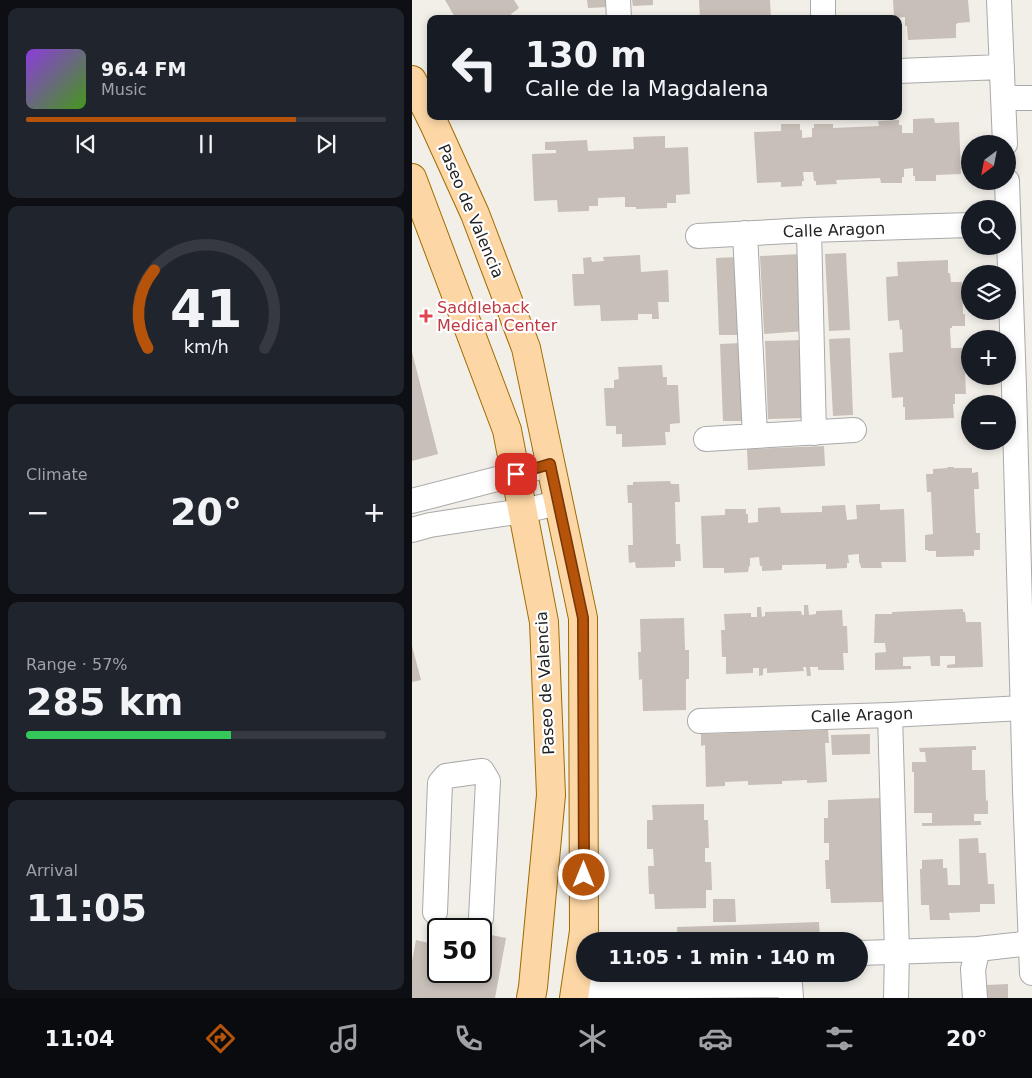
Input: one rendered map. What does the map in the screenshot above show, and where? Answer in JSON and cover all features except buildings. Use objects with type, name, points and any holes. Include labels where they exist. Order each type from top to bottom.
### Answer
[{"type":"main road","name":"Paseo de Valencia","points":[[412,80],[427,110]]},
{"type":"main road","name":"Paseo de Valencia","points":[[432,120],[474,214],[526,348],[583,618],[584,932],[575,992]]},
{"type":"main road","name":"Paseo de Valencia","points":[[412,178],[507,430],[544,622],[551,795],[531,998]]},
{"type":"street","points":[[618,0],[619,15]]},
{"type":"street","points":[[823,0],[823,15]]},
{"type":"street","points":[[999,0],[1005,135]]},
{"type":"street","points":[[902,72],[1002,67]]},
{"type":"street","points":[[1003,98],[1032,98]]},
{"type":"street","name":"Calle Aragon","points":[[698,236],[961,225]]},
{"type":"street","points":[[809,230],[814,433]]},
{"type":"street","points":[[745,233],[755,436]]},
{"type":"street","points":[[1011,255],[1023,388],[1024,708],[1028,790],[1032,973]]},
{"type":"street","points":[[706,439],[854,430]]},
{"type":"street","points":[[412,501],[550,464]]},
{"type":"street","points":[[412,530],[430,525],[523,511],[558,503]]},
{"type":"street","name":"Calle Aragon","points":[[700,721],[890,715],[1024,708]]},
{"type":"street","points":[[890,715],[897,952],[896,998]]},
{"type":"street","points":[[435,912],[440,783],[446,776],[482,771],[488,781],[481,918]]},
{"type":"street","points":[[868,953],[978,949],[1031,943]]},
{"type":"street","points":[[975,998],[974,968],[978,949]]},
{"type":"street","points":[[575,992],[790,992]]},
{"type":"place","name":"Saddleback Medical Center","points":[[426,316]]},
{"type":"route","points":[[516,474],[550,464],[583,618],[584,875]]}]
